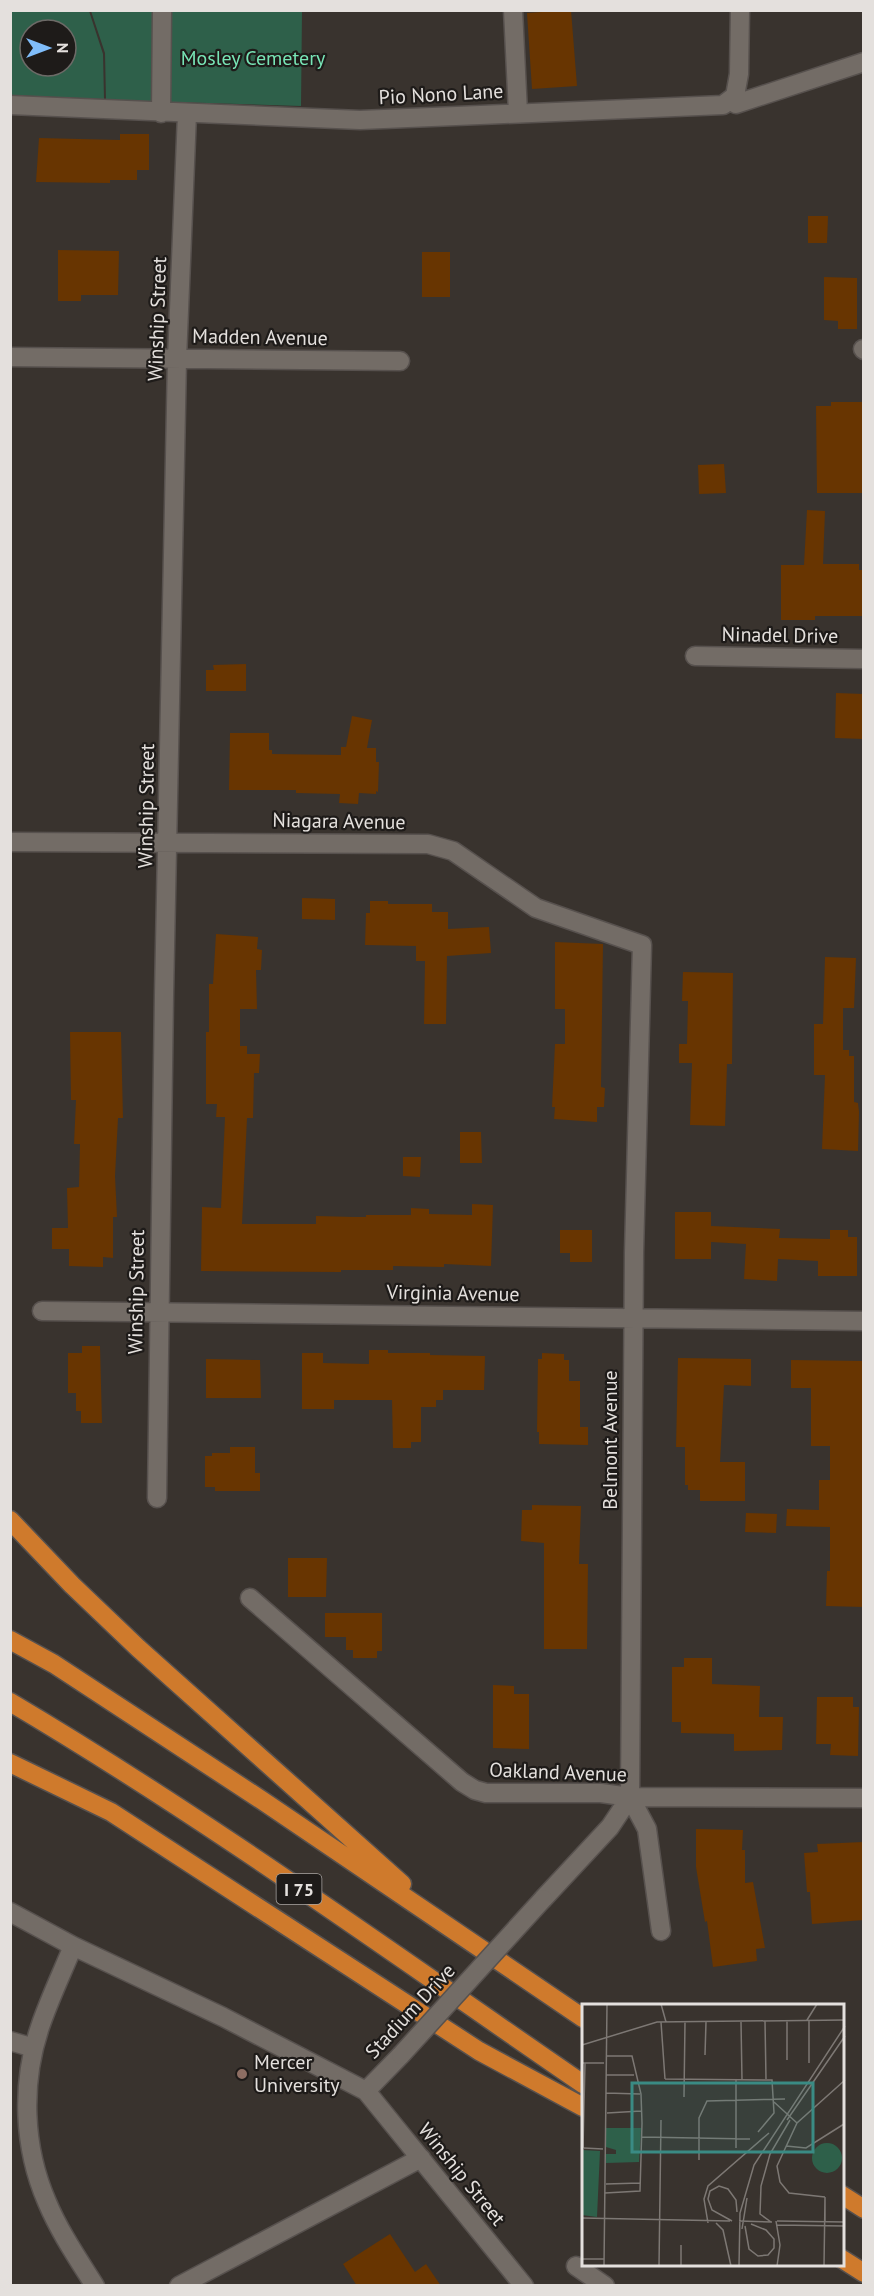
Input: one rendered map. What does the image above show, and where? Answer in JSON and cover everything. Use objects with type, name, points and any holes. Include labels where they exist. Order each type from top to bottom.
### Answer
[{"type":"highway","points":[[10,1520],[72,1585],[138,1648],[334,1825],[469,1942]]},
{"type":"highway","name":"I 75","points":[[10,1640],[54,1664],[263,1801],[582,2017]]},
{"type":"highway","name":"I 75","points":[[10,1702],[71,1738],[245,1853],[582,2083]]},
{"type":"highway","points":[[10,1763],[111,1812],[479,2051],[582,2106]]},
{"type":"highway","points":[[844,2196],[864,2209]]},
{"type":"highway","points":[[844,2260],[864,2273]]},
{"type":"street","points":[[161,113],[162,10]]},
{"type":"street","points":[[513,10],[518,113]]},
{"type":"street","points":[[730,100],[735,96],[739,74],[740,10]]},
{"type":"street","name":"Pio Nono Lane","points":[[10,105],[360,120],[723,105],[730,100],[736,104],[864,62]]},
{"type":"street","name":"Winship Street","points":[[157,1498],[158,1311],[177,359],[187,114]]},
{"type":"street","name":"Madden Avenue","points":[[10,357],[400,361]]},
{"type":"street","name":"Ninadel Drive","points":[[695,657],[864,659]]},
{"type":"street","name":"Niagara Avenue","points":[[10,842],[428,844],[453,851],[536,908],[642,945]]},
{"type":"street","name":"Belmont Avenue","points":[[642,945],[634,1318],[630,1797],[647,1829],[661,1931]]},
{"type":"street","name":"Virginia Avenue","points":[[42,1311],[864,1321]]},
{"type":"street","name":"Oakland Avenue","points":[[250,1598],[462,1782],[475,1790],[486,1793],[601,1793],[630,1797],[864,1798]]},
{"type":"street","name":"Stadium Drive","points":[[366,2091],[610,1827],[630,1797]]},
{"type":"street","points":[[10,1912],[73,1946],[223,2017],[366,2091]]},
{"type":"street","points":[[73,1946],[40,2026],[27,2088],[19,2109],[46,2201],[58,2226],[95,2286]]},
{"type":"street","points":[[10,2041],[34,2048]]},
{"type":"street","name":"Winship Street","points":[[366,2091],[524,2286]]},
{"type":"street","points":[[179,2286],[421,2158]]},
{"type":"street","points":[[576,2266],[605,2286]]},
{"type":"green space","points":[[10,11],[89,11],[103,54],[104,99],[11,95]]},
{"type":"green space","name":"Mosley Cemetery","points":[[91,11],[302,11],[301,106],[106,100],[105,53]]},
{"type":"building","points":[[571,10],[577,86],[532,89],[527,13]]},
{"type":"building","points":[[120,134],[149,134],[149,170],[137,170],[137,180],[110,180],[110,183],[36,182],[39,138],[120,140]]},
{"type":"building","points":[[808,216],[828,216],[827,243],[808,243]]},
{"type":"building","points":[[58,250],[119,251],[118,295],[81,295],[81,301],[58,301]]},
{"type":"building","points":[[422,252],[450,252],[450,297],[422,297]]},
{"type":"building","points":[[824,277],[857,278],[857,329],[838,329],[838,321],[824,320]]},
{"type":"building","points":[[831,402],[864,402],[864,493],[817,493],[816,406],[831,406]]},
{"type":"building","points":[[724,464],[726,493],[699,494],[698,465]]},
{"type":"building","points":[[807,510],[825,511],[823,564],[859,564],[859,570],[864,570],[864,616],[815,616],[815,620],[781,620],[781,565],[804,565]]},
{"type":"building","points":[[246,664],[246,691],[206,691],[206,670],[214,670],[213,665]]},
{"type":"building","points":[[836,693],[864,694],[864,739],[835,738]]},
{"type":"building","points":[[352,716],[372,720],[367,748],[376,748],[376,762],[379,762],[378,792],[376,791],[376,794],[359,793],[358,804],[339,803],[340,794],[296,793],[296,790],[229,790],[230,733],[269,733],[269,750],[272,750],[272,754],[341,755],[341,747],[346,747]]},
{"type":"building","points":[[302,898],[335,899],[335,920],[302,919]]},
{"type":"building","points":[[370,901],[388,901],[388,904],[432,904],[432,912],[448,912],[448,929],[489,927],[491,953],[447,956],[446,1024],[424,1024],[425,961],[416,961],[416,946],[365,945],[366,913],[370,913]]},
{"type":"building","points":[[216,934],[258,937],[257,949],[262,950],[261,970],[256,970],[257,1009],[240,1009],[240,1046],[247,1046],[247,1054],[260,1054],[259,1073],[254,1073],[253,1118],[247,1118],[242,1224],[316,1224],[316,1216],[411,1215],[411,1208],[429,1209],[429,1214],[472,1215],[472,1204],[493,1205],[491,1266],[444,1264],[444,1267],[393,1266],[393,1270],[341,1270],[341,1272],[201,1271],[202,1207],[221,1208],[225,1117],[216,1117],[217,1104],[206,1104],[206,1032],[209,1032],[209,984],[213,984]]},
{"type":"building","points":[[555,942],[603,944],[601,1087],[605,1088],[604,1107],[597,1107],[597,1122],[554,1119],[555,1107],[552,1107],[555,1044],[565,1044],[565,1009],[555,1009]]},
{"type":"building","points":[[825,957],[856,958],[854,1008],[843,1008],[843,1050],[849,1050],[849,1056],[854,1056],[854,1102],[858,1103],[859,1112],[858,1151],[822,1149],[825,1075],[814,1075],[814,1024],[823,1024]]},
{"type":"building","points":[[683,972],[733,973],[732,1064],[727,1064],[725,1126],[690,1125],[692,1063],[679,1063],[679,1044],[687,1044],[688,1001],[682,1001]]},
{"type":"building","points":[[70,1032],[121,1032],[123,1118],[118,1118],[115,1176],[117,1217],[113,1217],[113,1258],[103,1257],[103,1267],[69,1266],[69,1249],[52,1249],[52,1228],[68,1228],[67,1188],[79,1187],[80,1144],[74,1144],[76,1100],[71,1100]]},
{"type":"building","points":[[460,1132],[481,1132],[482,1163],[460,1163]]},
{"type":"building","points":[[403,1157],[421,1157],[420,1177],[403,1176]]},
{"type":"building","points":[[675,1212],[711,1212],[711,1226],[780,1229],[779,1238],[830,1239],[830,1230],[848,1230],[848,1237],[857,1237],[857,1276],[818,1276],[818,1261],[778,1259],[777,1281],[744,1279],[746,1244],[711,1242],[711,1259],[675,1259]]},
{"type":"building","points":[[560,1230],[592,1230],[592,1262],[570,1262],[570,1253],[560,1253]]},
{"type":"building","points":[[82,1346],[100,1346],[102,1423],[81,1423],[81,1411],[76,1411],[76,1393],[68,1393],[68,1353],[82,1353]]},
{"type":"building","points":[[369,1350],[388,1350],[388,1353],[485,1356],[484,1390],[443,1390],[443,1400],[436,1400],[436,1407],[421,1407],[421,1442],[411,1442],[411,1448],[393,1448],[392,1400],[334,1400],[334,1409],[302,1409],[302,1353],[323,1353],[323,1363],[369,1364]]},
{"type":"building","points":[[542,1353],[564,1354],[564,1360],[569,1360],[569,1381],[580,1381],[580,1427],[588,1427],[588,1445],[539,1444],[539,1432],[537,1432],[538,1359],[542,1359]]},
{"type":"building","points":[[678,1358],[751,1359],[751,1386],[724,1385],[720,1462],[745,1462],[745,1501],[700,1501],[700,1490],[688,1490],[688,1485],[685,1485],[685,1447],[676,1447]]},
{"type":"building","points":[[206,1359],[260,1360],[261,1398],[206,1398]]},
{"type":"building","points":[[791,1360],[864,1361],[864,1607],[826,1606],[827,1571],[830,1571],[830,1527],[786,1526],[787,1509],[819,1510],[819,1480],[830,1480],[830,1446],[811,1446],[811,1388],[791,1388]]},
{"type":"building","points":[[230,1447],[255,1447],[255,1473],[260,1473],[260,1491],[215,1491],[215,1487],[205,1487],[205,1456],[212,1456],[212,1453],[230,1453]]},
{"type":"building","points":[[532,1505],[581,1506],[579,1564],[588,1564],[587,1649],[544,1649],[544,1543],[521,1541],[522,1510],[532,1510]]},
{"type":"building","points":[[746,1513],[777,1514],[776,1533],[745,1532]]},
{"type":"building","points":[[288,1558],[327,1558],[326,1597],[288,1597]]},
{"type":"building","points":[[325,1613],[382,1613],[382,1651],[377,1651],[377,1658],[353,1658],[353,1650],[346,1650],[346,1637],[325,1637]]},
{"type":"building","points":[[684,1658],[712,1658],[712,1684],[760,1686],[759,1717],[783,1717],[782,1750],[734,1751],[734,1734],[681,1733],[681,1722],[672,1722],[672,1667],[684,1667]]},
{"type":"building","points":[[493,1685],[514,1686],[514,1694],[529,1694],[529,1749],[493,1748]]},
{"type":"building","points":[[817,1697],[853,1697],[853,1707],[859,1707],[858,1756],[830,1755],[831,1744],[816,1744]]},
{"type":"building","points":[[696,1829],[743,1830],[745,1883],[753,1882],[765,1948],[756,1949],[757,1961],[713,1967],[696,1867]]},
{"type":"building","points":[[864,1842],[864,1920],[812,1924],[804,1853],[818,1852],[817,1844]]},
{"type":"building","points":[[390,2234],[415,2272],[426,2264],[441,2286],[357,2286],[343,2264]]},
{"type":"place","name":"Mercer University","points":[[242,2074]]}]
